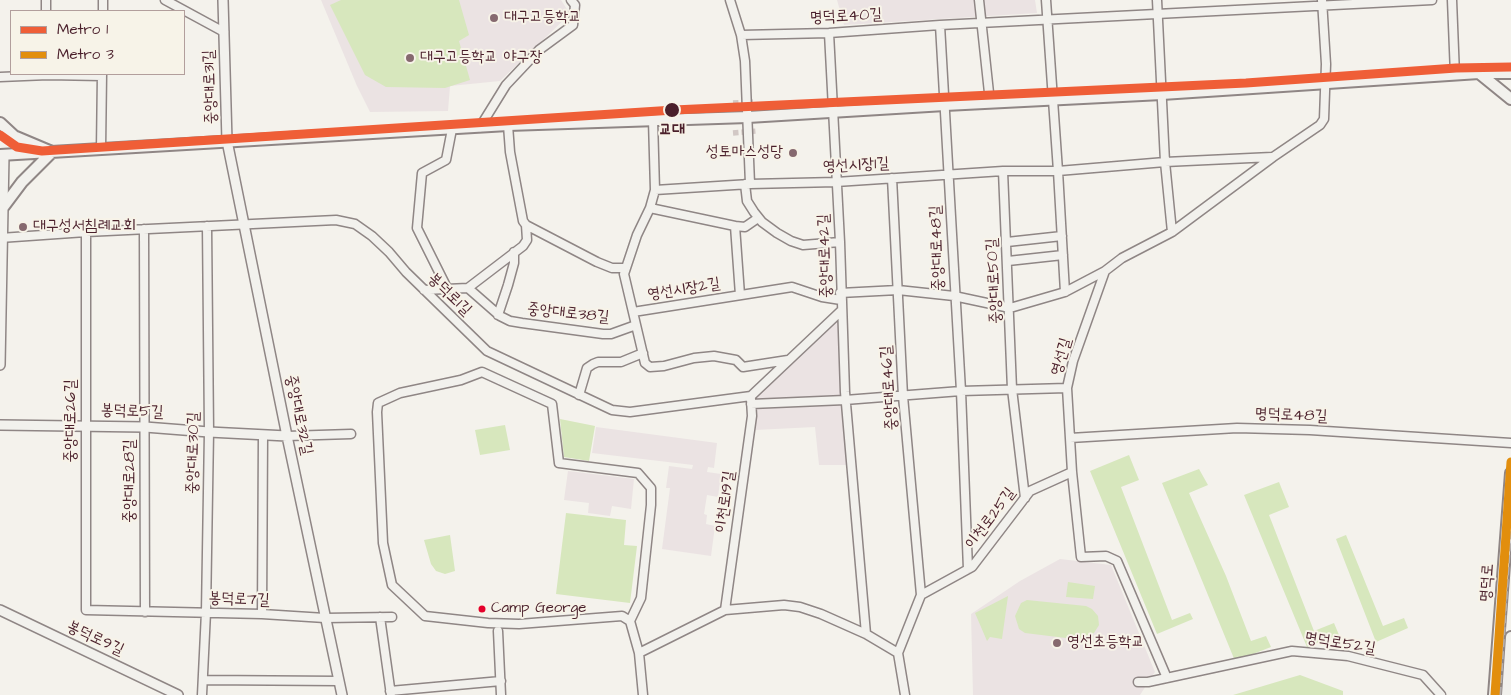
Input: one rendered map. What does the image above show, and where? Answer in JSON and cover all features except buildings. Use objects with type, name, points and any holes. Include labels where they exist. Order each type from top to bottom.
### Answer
[{"type":"main road","points":[[1479,73],[1511,99]]},
{"type":"main road","points":[[1,153],[52,152],[480,127],[748,117],[990,102],[1162,94],[1479,73],[1511,73]]},
{"type":"main road","points":[[0,123],[14,136],[52,152]]},
{"type":"main road","points":[[2,203],[52,152]]},
{"type":"main road","name":"명덕로","points":[[1494,695],[1511,473]]},
{"type":"main road","points":[[1507,695],[1511,638]]},
{"type":"street","name":"중앙대로31길","points":[[165,0],[183,10]]},
{"type":"street","name":"중앙대로31길","points":[[224,0],[227,141]]},
{"type":"street","points":[[480,127],[506,85],[539,50],[573,25],[575,6],[571,0]]},
{"type":"street","points":[[730,0],[741,35],[745,60],[748,117],[747,201],[762,222],[792,241],[803,245],[840,242]]},
{"type":"street","points":[[980,0],[990,102]]},
{"type":"street","points":[[1046,0],[1065,292]]},
{"type":"street","points":[[1157,0],[1165,162],[1172,232]]},
{"type":"street","name":"명덕로40길","points":[[741,35],[829,33],[940,25],[1157,15],[1322,3],[1432,0]]},
{"type":"street","points":[[1452,0],[1455,75]]},
{"type":"street","points":[[1105,271],[1122,258],[1172,232],[1273,156],[1320,125],[1324,119],[1326,64],[1322,3]]},
{"type":"street","name":"중앙대로31길","points":[[185,11],[224,32]]},
{"type":"street","name":"중앙대로48길","points":[[940,25],[968,569]]},
{"type":"street","name":"중앙대로42길","points":[[829,33],[840,242],[845,400],[866,634]]},
{"type":"street","points":[[0,77],[32,75]]},
{"type":"street","points":[[101,149],[102,75]]},
{"type":"street","points":[[653,120],[655,190],[650,208],[624,268],[626,288],[645,363],[650,367],[664,366],[694,358],[714,356],[736,360],[743,367],[789,360]]},
{"type":"street","name":"중앙대로38길","points":[[508,126],[512,160],[523,221],[526,225],[527,240],[523,246],[468,288],[498,315],[522,323],[603,334],[611,334],[636,325]]},
{"type":"street","points":[[446,288],[417,228],[422,173],[446,160],[452,129]]},
{"type":"street","name":"중앙대로32길","points":[[227,141],[342,695]]},
{"type":"street","points":[[0,365],[1,153]]},
{"type":"street","name":"영선시장1길","points":[[655,190],[748,184],[836,182],[1003,171],[1058,171],[1165,162],[1273,156]]},
{"type":"street","name":"중앙대로50길","points":[[1003,171],[1012,389],[1025,498]]},
{"type":"street","name":"중앙대로46길","points":[[892,178],[903,396],[921,595]]},
{"type":"street","points":[[650,208],[745,228],[758,218]]},
{"type":"street","name":"봉덕로1길","points":[[2,238],[336,220],[355,224],[372,236],[389,252],[406,272],[487,351],[612,410],[630,412],[751,400]]},
{"type":"street","points":[[526,225],[597,262],[612,268],[624,268]]},
{"type":"street","name":"중앙대로30길","points":[[202,695],[206,612],[209,432],[207,226]]},
{"type":"street","name":"영선시장2길","points":[[735,226],[740,295]]},
{"type":"street","name":"중앙대로28길","points":[[144,230],[144,612]]},
{"type":"street","name":"중앙대로26길","points":[[86,232],[86,610]]},
{"type":"street","points":[[1007,242],[1062,236]]},
{"type":"street","name":"중앙대로38길","points":[[498,315],[514,263],[514,252]]},
{"type":"street","points":[[1008,261],[1063,255]]},
{"type":"street","name":"영선시장2길","points":[[633,312],[792,287],[822,297],[898,290],[954,296],[1010,308],[1065,292],[1105,271]]},
{"type":"street","name":"영선길","points":[[1105,271],[1073,361],[1067,388],[1072,472],[1081,557],[1106,556],[1117,561],[1167,678]]},
{"type":"street","points":[[424,290],[468,288]]},
{"type":"street","points":[[751,400],[789,360],[842,310]]},
{"type":"street","points":[[579,395],[587,368],[593,364],[621,362],[643,353]]},
{"type":"street","points":[[630,621],[622,616],[519,624],[488,623],[425,616],[392,585],[384,543],[378,402],[400,393],[461,380],[482,372],[552,404],[559,463],[638,473],[651,488],[641,598],[630,621],[639,653],[643,695]]},
{"type":"street","points":[[751,400],[845,400],[960,390],[1067,388]]},
{"type":"street","name":"이천로19길","points":[[725,610],[752,416],[751,400]]},
{"type":"street","name":"봉덕로5길","points":[[0,425],[145,427],[287,436],[351,434]]},
{"type":"street","name":"명덕로48길","points":[[1070,438],[1237,428],[1511,443]]},
{"type":"street","points":[[262,614],[263,435]]},
{"type":"street","name":"이천로25길","points":[[921,595],[972,567],[1030,491],[1072,472]]},
{"type":"street","points":[[905,695],[898,653],[921,595]]},
{"type":"street","points":[[639,653],[725,610],[784,604],[821,614],[866,634],[898,653]]},
{"type":"street","name":"봉덕로9길","points":[[0,610],[178,695]]},
{"type":"street","name":"봉덕로7길","points":[[86,610],[206,612],[325,618],[392,617]]},
{"type":"street","points":[[380,618],[391,693],[500,681]]},
{"type":"street","points":[[498,631],[501,695]]},
{"type":"street","name":"명덕로52길","points":[[1138,682],[1167,678],[1292,651],[1348,656],[1423,675],[1441,695]]},
{"type":"street","points":[[202,680],[339,681]]},
{"type":"shaded area","points":[[321,0],[561,0],[570,14],[500,81],[450,86],[448,111],[370,112]]},
{"type":"shaded area","points":[[837,0],[1035,0],[1037,13],[844,25]]},
{"type":"shaded area","points":[[842,310],[851,465],[819,465],[815,427],[755,430],[751,396]]},
{"type":"shaded area","points":[[596,427],[717,443],[714,468],[708,467],[707,472],[721,474],[718,497],[707,495],[704,514],[707,515],[706,524],[715,526],[711,556],[662,549],[670,488],[666,488],[669,466],[692,469],[693,465],[592,453]]},
{"type":"shaded area","points":[[568,471],[634,479],[631,509],[612,506],[610,516],[588,513],[589,503],[564,500]]},
{"type":"shaded area","name":"영선초등학교","points":[[1060,559],[1111,565],[1155,672],[1140,695],[973,695],[971,614],[1020,581]]},
{"type":"green space","name":"대구고등학교 야구장","points":[[341,0],[459,0],[469,35],[459,41],[470,80],[445,88],[386,87],[365,75],[330,5]]},
{"type":"green space","points":[[560,419],[595,426],[589,461],[564,457]]},
{"type":"green space","points":[[505,425],[510,450],[480,455],[475,430]]},
{"type":"green space","points":[[1129,455],[1139,480],[1121,487],[1172,620],[1190,613],[1193,619],[1157,634],[1090,471]]},
{"type":"green space","points":[[1199,469],[1208,485],[1189,493],[1226,576],[1251,641],[1266,636],[1271,647],[1235,661],[1162,483]]},
{"type":"green space","points":[[1279,482],[1289,507],[1269,515],[1314,631],[1334,623],[1339,635],[1307,647],[1244,495]]},
{"type":"green space","points":[[566,513],[626,520],[624,545],[637,546],[630,603],[556,594]]},
{"type":"green space","points":[[450,535],[455,571],[445,574],[436,571],[431,564],[424,540]]},
{"type":"green space","points":[[1346,535],[1383,626],[1404,618],[1408,628],[1376,642],[1336,539]]},
{"type":"green space","points":[[1068,582],[1095,586],[1093,599],[1066,597]]},
{"type":"green space","points":[[1008,596],[1002,639],[990,637],[987,641],[975,613]]},
{"type":"green space","points":[[1027,600],[1086,606],[1092,609],[1098,616],[1099,625],[1094,633],[1082,640],[1025,633],[1019,629],[1015,616],[1021,603]]},
{"type":"green space","points":[[1300,675],[1343,691],[1343,695],[1233,695]]},
{"type":"tunnel","points":[[733,103],[753,102]]},
{"type":"tunnel","points":[[733,133],[757,131]]},
{"type":"railway","points":[[1500,695],[1511,525]]},
{"type":"metro line","name":"1","points":[[0,135],[17,147],[42,151],[674,110],[1246,83],[1456,68],[1511,67]]},
{"type":"metro line","name":"3","points":[[1495,695],[1511,462]]},
{"type":"place","name":"대구고등학교","points":[[494,18]]},
{"type":"place","name":"대구고등학교 야구장","points":[[410,58]]},
{"type":"place","name":"교대","points":[[672,110]]},
{"type":"place","name":"성토마스성당","points":[[793,153]]},
{"type":"place","name":"대구성서침례교회","points":[[23,227]]},
{"type":"place","name":"Camp George","points":[[482,609]]},
{"type":"place","name":"영선초등학교","points":[[1057,643]]}]
